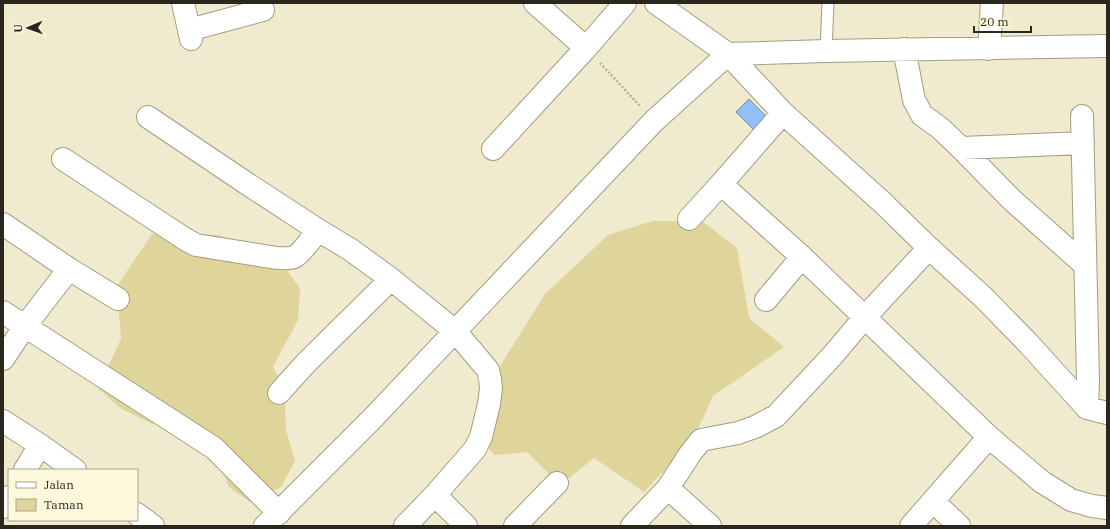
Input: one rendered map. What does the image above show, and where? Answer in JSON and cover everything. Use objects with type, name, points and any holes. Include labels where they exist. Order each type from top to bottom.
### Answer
[{"type":"street","points":[[183,3],[190,34],[263,10]]},
{"type":"street","points":[[535,3],[586,48]]},
{"type":"street","points":[[493,149],[586,48],[624,3]]},
{"type":"street","points":[[656,3],[728,54],[783,113],[883,203],[983,298],[1097,410]]},
{"type":"street","points":[[989,49],[992,3]]},
{"type":"street","points":[[3,312],[214,448],[272,519],[371,420],[654,121],[728,54],[1107,46]]},
{"type":"street","points":[[904,50],[914,100],[922,115],[940,128],[962,148],[1012,200],[1085,265]]},
{"type":"street","points":[[689,219],[783,113]]},
{"type":"street","points":[[148,116],[240,179],[351,250],[391,279],[455,331],[488,370],[491,388],[490,404],[482,437],[475,449],[435,495],[405,526]]},
{"type":"street","points":[[1082,116],[1088,380],[1097,410]]},
{"type":"street","points":[[962,148],[1082,143]]},
{"type":"street","points":[[63,159],[196,245],[293,258],[318,230]]},
{"type":"street","points":[[721,184],[802,256],[864,318],[989,437],[1042,482],[1071,500],[1092,506],[1107,508]]},
{"type":"street","points":[[3,224],[69,269],[118,299]]},
{"type":"street","points":[[632,526],[668,488],[701,440],[738,433],[755,427],[776,416],[929,248]]},
{"type":"street","points":[[766,300],[802,256]]},
{"type":"street","points":[[3,360],[25,326],[69,269]]},
{"type":"street","points":[[279,393],[306,363],[391,279]]},
{"type":"street","points":[[3,421],[74,469]]},
{"type":"street","points":[[911,526],[989,437]]},
{"type":"street","points":[[26,469],[40,445]]},
{"type":"street","points":[[515,526],[557,483]]},
{"type":"street","points":[[668,488],[710,526]]},
{"type":"street","points":[[435,495],[466,526]]},
{"type":"street","points":[[3,508],[8,499]]},
{"type":"street","points":[[934,501],[959,526]]},
{"type":"street","points":[[138,515],[153,526]]},
{"type":"lane","points":[[826,51],[828,3]]},
{"type":"path","points":[[586,48],[654,121]]},
{"type":"green space","points":[[653,221],[702,221],[737,248],[749,318],[784,347],[713,396],[693,440],[644,492],[594,458],[560,485],[527,452],[494,455],[484,442],[499,368],[545,294],[608,235]]},
{"type":"green space","points":[[152,234],[219,235],[280,261],[300,288],[298,320],[273,367],[284,387],[286,430],[295,461],[281,487],[250,502],[229,487],[208,432],[178,415],[152,424],[120,408],[98,388],[121,339],[117,286]]},
{"type":"building","points":[[749,99],[768,118],[755,131],[736,112]]}]
